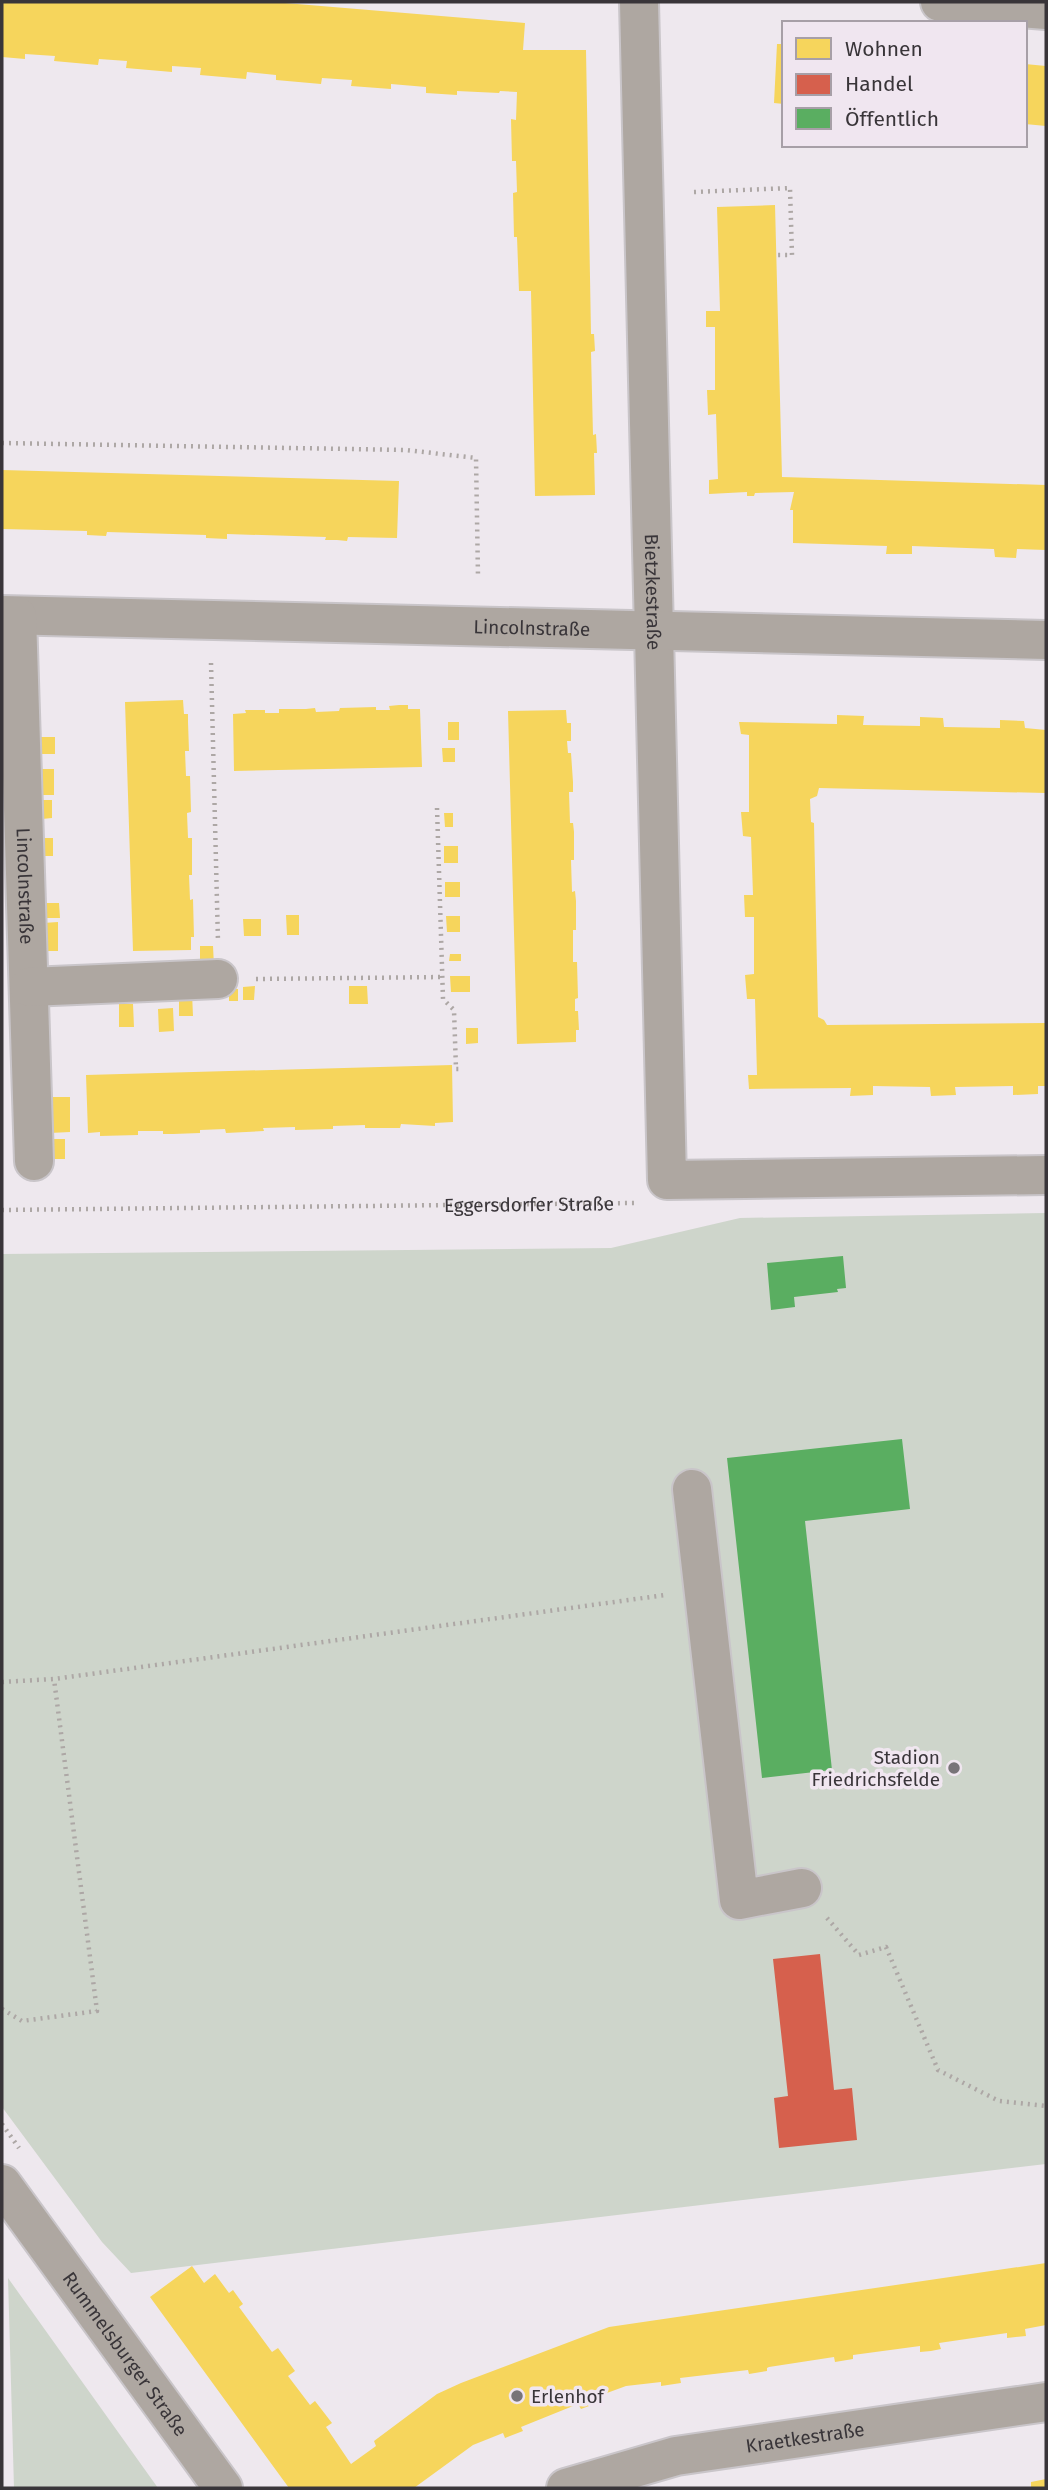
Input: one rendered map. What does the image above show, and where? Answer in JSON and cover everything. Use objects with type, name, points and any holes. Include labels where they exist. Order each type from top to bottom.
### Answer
[{"type":"street","name":"Bietzkestraße","points":[[639,2],[667,1180]]},
{"type":"street","points":[[940,2],[1046,10]]},
{"type":"street","name":"Lincolnstraße","points":[[34,1161],[29,987],[10,615],[1046,640]]},
{"type":"street","points":[[29,987],[218,979]]},
{"type":"street","points":[[667,1180],[1046,1175]]},
{"type":"street","points":[[692,1489],[739,1900],[802,1888]]},
{"type":"street","name":"Rummelsburger Straße","points":[[2,2184],[15,2224],[223,2488]]},
{"type":"street","name":"Kraetkestraße","points":[[566,2488],[676,2456],[1046,2402]]},
{"type":"path","points":[[694,192],[790,188],[792,255],[777,255]]},
{"type":"path","points":[[2,443],[406,450],[476,458],[478,577]]},
{"type":"path","points":[[211,663],[218,979],[443,977]]},
{"type":"path","points":[[438,808],[443,999],[454,1010],[456,1069],[459,1069]]},
{"type":"path","name":"Eggersdorfer Straße","points":[[2,1210],[603,1205],[638,1203],[667,1180]]},
{"type":"path","points":[[2,1682],[54,1679],[704,1589]]},
{"type":"path","points":[[2,2009],[22,2021],[97,2011],[54,1679]]},
{"type":"path","points":[[802,1888],[859,1955],[886,1947],[938,2070],[999,2101],[1046,2106]]},
{"type":"shaded area","points":[[1046,1213],[1046,2164],[131,2273],[102,2242],[2,2107],[2,1254],[611,1248],[740,1218]]},
{"type":"shaded area","points":[[8,2278],[158,2488],[14,2488]]},
{"type":"building: Wohnen","points":[[2,2],[273,2],[525,23],[523,50],[586,50],[591,334],[594,334],[595,351],[591,352],[593,435],[596,434],[597,453],[594,453],[595,495],[535,496],[531,291],[519,291],[517,237],[514,237],[513,193],[517,192],[516,161],[512,161],[511,119],[516,120],[517,92],[457,91],[457,95],[426,93],[426,87],[391,84],[391,89],[351,86],[352,80],[322,78],[321,84],[276,80],[276,75],[247,72],[246,79],[200,75],[201,68],[172,66],[172,72],[126,68],[127,61],[99,59],[98,65],[54,61],[55,56],[25,54],[25,59],[2,57]]},
{"type":"building: Wohnen","points":[[777,44],[782,44],[782,104],[774,103]]},
{"type":"building: Wohnen","points":[[1027,64],[1046,66],[1046,126],[1027,124]]},
{"type":"building: Wohnen","points":[[775,205],[782,477],[1046,485],[1046,550],[1017,549],[1016,558],[995,557],[994,549],[912,546],[912,554],[886,554],[887,546],[793,543],[793,510],[790,510],[794,492],[755,493],[754,496],[747,496],[747,492],[709,494],[709,480],[718,479],[716,414],[708,415],[707,390],[715,390],[715,327],[706,327],[706,311],[720,311],[717,207]]},
{"type":"building: Wohnen","points":[[2,470],[399,481],[397,538],[348,537],[347,541],[325,540],[326,537],[227,534],[227,539],[206,538],[206,535],[107,532],[106,536],[87,535],[87,531],[2,529]]},
{"type":"building: Wohnen","points":[[183,700],[184,714],[188,714],[189,751],[185,751],[186,776],[190,776],[191,812],[187,813],[188,838],[192,838],[192,875],[189,875],[194,937],[191,937],[191,950],[133,951],[125,702]]},
{"type":"building: Wohnen","points":[[408,705],[408,709],[420,709],[422,767],[234,771],[233,714],[246,713],[245,710],[279,713],[279,709],[315,708],[316,712],[376,707],[376,710],[390,710],[389,706]]},
{"type":"building: Wohnen","points":[[566,710],[567,723],[571,723],[571,741],[567,741],[568,753],[571,753],[573,782],[573,792],[569,792],[570,823],[573,823],[574,832],[572,892],[575,891],[576,901],[573,962],[577,962],[578,998],[575,999],[575,1011],[578,1011],[579,1030],[576,1030],[576,1042],[517,1044],[508,711]]},
{"type":"building: Wohnen","points":[[837,715],[864,716],[863,725],[920,726],[920,717],[943,718],[944,727],[1000,728],[1000,720],[1024,721],[1025,728],[1046,730],[1046,793],[819,788],[817,796],[810,799],[811,822],[814,823],[818,1017],[827,1025],[1046,1023],[1046,1086],[1038,1086],[1038,1094],[1013,1095],[1013,1086],[955,1087],[956,1095],[931,1096],[930,1087],[873,1086],[873,1095],[850,1096],[851,1088],[749,1089],[748,1075],[757,1075],[755,999],[747,999],[745,975],[754,974],[754,917],[745,917],[744,895],[753,895],[751,837],[743,836],[741,812],[749,812],[749,735],[741,734],[739,722],[837,724]]},
{"type":"building: Wohnen","points":[[448,722],[459,722],[459,740],[448,740]]},
{"type":"building: Wohnen","points":[[39,737],[55,737],[55,754],[40,754]]},
{"type":"building: Wohnen","points":[[442,748],[455,748],[455,762],[443,762]]},
{"type":"building: Wohnen","points":[[40,769],[54,769],[54,795],[40,795]]},
{"type":"building: Wohnen","points":[[41,800],[52,800],[52,818],[42,819]]},
{"type":"building: Wohnen","points":[[444,813],[453,813],[453,827],[445,827]]},
{"type":"building: Wohnen","points":[[43,838],[53,838],[53,856],[43,856]]},
{"type":"building: Wohnen","points":[[444,846],[458,846],[458,863],[444,863]]},
{"type":"building: Wohnen","points":[[445,882],[460,882],[460,897],[445,897]]},
{"type":"building: Wohnen","points":[[45,903],[59,903],[60,918],[46,918]]},
{"type":"building: Wohnen","points":[[286,915],[299,915],[299,935],[287,935]]},
{"type":"building: Wohnen","points":[[446,916],[460,916],[460,932],[447,932]]},
{"type":"building: Wohnen","points":[[243,919],[261,919],[261,936],[244,936]]},
{"type":"building: Wohnen","points":[[58,922],[58,951],[44,951],[43,923]]},
{"type":"building: Wohnen","points":[[200,946],[213,946],[214,966],[200,966]]},
{"type":"building: Wohnen","points":[[450,954],[461,954],[461,961],[449,961]]},
{"type":"building: Wohnen","points":[[450,976],[470,976],[470,992],[451,992]]},
{"type":"building: Wohnen","points":[[255,986],[254,1000],[243,1000],[243,987]]},
{"type":"building: Wohnen","points":[[349,986],[367,986],[368,1004],[349,1004]]},
{"type":"building: Wohnen","points":[[229,989],[238,989],[238,1001],[229,1001]]},
{"type":"building: Wohnen","points":[[192,993],[193,1016],[179,1016],[179,994]]},
{"type":"building: Wohnen","points":[[119,1004],[133,1004],[134,1027],[119,1027]]},
{"type":"building: Wohnen","points":[[173,1008],[174,1031],[159,1032],[158,1009]]},
{"type":"building: Wohnen","points":[[466,1028],[478,1028],[478,1043],[466,1044]]},
{"type":"building: Wohnen","points":[[452,1065],[453,1122],[435,1123],[435,1126],[401,1124],[400,1128],[365,1128],[365,1125],[333,1126],[333,1129],[263,1128],[264,1131],[226,1133],[225,1129],[173,1134],[163,1134],[163,1131],[138,1131],[138,1135],[100,1136],[100,1132],[88,1133],[86,1075]]},
{"type":"building: Wohnen","points":[[49,1097],[70,1097],[70,1132],[50,1133]]},
{"type":"building: Wohnen","points":[[50,1139],[65,1139],[65,1159],[51,1159]]},
{"type":"building: Wohnen","points":[[1046,2263],[1046,2325],[1025,2329],[1026,2336],[1007,2338],[1007,2333],[939,2343],[941,2349],[931,2351],[920,2352],[920,2346],[853,2355],[853,2359],[835,2362],[834,2357],[769,2367],[767,2371],[749,2374],[748,2370],[680,2378],[681,2383],[661,2386],[661,2382],[626,2386],[596,2397],[597,2403],[581,2409],[578,2404],[521,2427],[523,2431],[505,2438],[503,2433],[473,2445],[414,2488],[289,2488],[150,2297],[192,2266],[204,2283],[215,2274],[229,2293],[233,2290],[243,2304],[239,2307],[272,2352],[278,2348],[295,2371],[288,2376],[310,2405],[315,2401],[332,2423],[326,2427],[351,2464],[376,2446],[374,2441],[437,2394],[609,2327]]},
{"type":"building: Wohnen","points":[[1046,2479],[1046,2488],[1031,2488],[1031,2482]]},
{"type":"building: Handel","points":[[820,1954],[834,2090],[852,2088],[857,2140],[779,2148],[774,2098],[788,2096],[773,1959]]},
{"type":"building: Öffentlich","points":[[843,1256],[846,1288],[837,1289],[838,1292],[794,1297],[795,1307],[771,1310],[767,1263]]},
{"type":"building: Öffentlich","points":[[902,1439],[910,1509],[805,1521],[832,1770],[762,1778],[727,1458]]},
{"type":"place","name":"Stadion Friedrichsfelde","points":[[954,1768]]},
{"type":"place","name":"Erlenhof","points":[[517,2396]]}]
